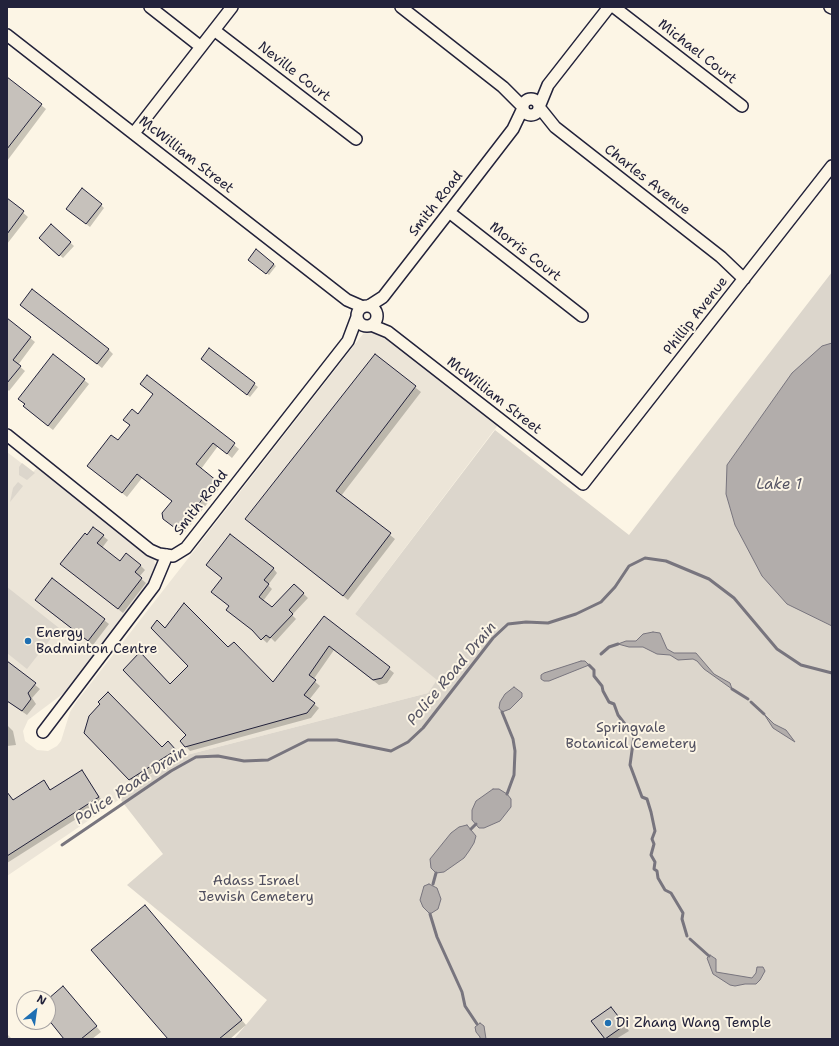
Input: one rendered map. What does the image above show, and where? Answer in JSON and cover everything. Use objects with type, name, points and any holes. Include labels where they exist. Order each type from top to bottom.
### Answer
[{"type":"street","points":[[150,7],[201,47]]},
{"type":"street","points":[[134,134],[232,7]]},
{"type":"street","name":"Charles Avenue","points":[[401,7],[746,276]]},
{"type":"street","name":"Smith Road","points":[[167,555],[173,556],[186,548],[609,7]]},
{"type":"street","name":"Michael Court","points":[[614,7],[742,106]]},
{"type":"street","name":"Neville Court","points":[[214,30],[356,139]]},
{"type":"street","name":"McWilliam Street","points":[[7,35],[583,484]]},
{"type":"street","name":"Phillip Avenue","points":[[583,484],[832,166]]},
{"type":"street","name":"Morris Court","points":[[449,212],[582,316]]},
{"type":"street","points":[[7,435],[150,550],[167,555],[154,586],[43,732]]},
{"type":"shaded area","points":[[371,331],[382,334],[498,425],[355,614],[438,680],[428,693],[171,759],[120,799],[7,876],[7,452],[33,472],[37,468],[149,554],[154,560],[156,568],[150,583],[64,693],[28,720],[23,731],[25,741],[37,750],[48,751],[57,746],[61,741],[70,712],[77,701],[363,334]]},
{"type":"green space","name":"Springvale Botanical Cemetery","points":[[832,272],[832,1039],[234,1039],[267,1000],[127,885],[163,854],[120,799],[171,759],[428,693],[437,680],[355,614],[495,430],[629,535]]},
{"type":"green space","points":[[22,463],[35,473],[27,480],[19,475],[19,467]]},
{"type":"green space","points":[[18,482],[23,486],[10,502],[13,488]]},
{"type":"green space","name":"Energy Badminton Centre","points":[[7,587],[59,628],[27,669],[7,653]]},
{"type":"water","name":"Lake 1","points":[[832,343],[832,626],[787,604],[762,576],[735,525],[726,494],[727,465],[792,373],[822,346]]},
{"type":"water","points":[[653,632],[660,633],[667,649],[674,653],[696,653],[714,674],[730,683],[732,689],[704,669],[697,661],[693,659],[678,660],[670,655],[657,654],[643,647],[629,647],[618,644],[626,641],[636,641],[643,634]]},
{"type":"water","points":[[585,661],[589,665],[549,681],[544,681],[541,679],[541,675],[544,673]]},
{"type":"water","points":[[514,687],[522,693],[522,697],[510,709],[502,712],[499,708],[500,702],[505,694]]},
{"type":"water","points":[[764,714],[774,724],[786,730],[795,742],[773,728]]},
{"type":"water","points":[[493,789],[499,789],[507,794],[511,799],[511,807],[500,821],[484,828],[479,828],[472,820],[472,810],[476,801]]},
{"type":"water","points":[[467,825],[476,836],[469,851],[464,858],[444,872],[436,873],[431,868],[430,859],[451,833],[459,827]]},
{"type":"water","points":[[429,884],[437,888],[441,899],[438,909],[430,914],[423,907],[420,900],[424,886]]},
{"type":"water","points":[[710,955],[716,959],[716,972],[752,978],[756,973],[757,967],[763,967],[765,971],[756,984],[730,985],[713,974],[707,958]]},
{"type":"water","points":[[480,1023],[484,1026],[486,1039],[480,1039],[476,1032],[475,1027]]},
{"type":"building","points":[[7,77],[42,104],[7,149]]},
{"type":"building","points":[[82,188],[102,204],[86,224],[66,209]]},
{"type":"building","points":[[7,198],[24,211],[7,234]]},
{"type":"building","points":[[51,224],[71,242],[59,256],[39,238]]},
{"type":"building","points":[[256,249],[274,264],[266,274],[248,260]]},
{"type":"building","points":[[32,289],[109,349],[97,364],[20,305]]},
{"type":"building","points":[[7,318],[31,337],[13,360],[21,366],[7,383]]},
{"type":"building","points":[[209,348],[255,383],[247,395],[201,359]]},
{"type":"building","points":[[53,354],[85,379],[48,426],[23,406],[25,404],[18,399]]},
{"type":"building","points":[[375,354],[416,386],[336,491],[391,533],[343,596],[245,519]]},
{"type":"building","points":[[147,375],[235,443],[227,454],[213,443],[196,464],[217,481],[180,527],[175,528],[163,519],[162,513],[172,501],[137,474],[122,493],[87,466],[111,435],[118,440],[130,425],[123,420],[132,409],[138,414],[153,394],[140,384]]},
{"type":"building","points":[[93,527],[104,535],[97,543],[120,561],[126,553],[141,565],[135,572],[142,578],[118,609],[60,564],[85,533],[87,535]]},
{"type":"building","points":[[230,534],[274,568],[264,580],[269,584],[259,597],[272,607],[294,584],[304,593],[289,610],[293,614],[270,638],[266,635],[261,640],[252,630],[226,610],[229,606],[211,592],[222,578],[206,565]]},
{"type":"building","points":[[52,578],[105,619],[88,641],[35,600]]},
{"type":"building","points":[[184,603],[228,647],[234,642],[273,682],[324,616],[390,667],[382,678],[373,680],[329,646],[309,675],[316,680],[304,695],[315,703],[307,713],[185,747],[180,741],[186,735],[123,670],[140,652],[170,684],[188,666],[151,628],[157,620],[165,628]]},
{"type":"building","points":[[7,661],[36,683],[28,693],[31,699],[22,711],[7,701]]},
{"type":"building","points":[[108,692],[162,747],[168,741],[176,750],[129,780],[84,733],[89,716],[100,704],[98,702]]},
{"type":"building","points":[[82,770],[99,797],[7,856],[7,792],[13,800],[44,780],[50,790]]},
{"type":"building","points":[[145,905],[242,1020],[219,1039],[168,1039],[91,950]]},
{"type":"building","points":[[63,986],[97,1026],[81,1039],[64,1039],[56,1029],[56,992]]},
{"type":"building","name":"Di Zhang Wang Temple","points":[[611,1007],[625,1025],[605,1039],[591,1021]]},
{"type":"waterway","name":"Police Road Drain","points":[[62,845],[171,771],[196,757],[218,756],[244,761],[268,760],[308,740],[337,740],[391,751],[408,742],[423,728],[493,638],[508,624],[526,622],[548,623],[576,614],[601,602],[615,587],[629,566],[645,558],[666,561],[709,579],[734,598],[777,649],[801,665],[832,673]]},
{"type":"waterway","points":[[601,654],[609,647],[618,644]]},
{"type":"waterway","points":[[589,665],[594,670],[594,676],[602,686],[609,702],[614,704],[618,715],[634,736],[630,765],[642,797],[647,799],[651,812],[655,831],[652,839],[654,844],[651,855],[655,862],[654,869],[657,871],[658,878],[665,890],[671,893],[683,913],[682,919],[687,936]]},
{"type":"waterway","points":[[732,689],[748,699]]},
{"type":"waterway","points":[[751,702],[764,714]]},
{"type":"waterway","points":[[502,712],[513,739],[515,751],[514,775],[507,794]]},
{"type":"waterway","points":[[471,829],[476,824]]},
{"type":"waterway","points":[[433,884],[436,873]]},
{"type":"waterway","points":[[430,914],[437,937],[462,992],[465,1006],[477,1024]]},
{"type":"waterway","points":[[690,939],[709,956]]},
{"type":"place","name":"Energy Badminton Centre","points":[[28,641]]},
{"type":"place","name":"Di Zhang Wang Temple","points":[[608,1023]]},
{"type":"park label","name":"Adass Israel Jewish Cemetery","points":[[256,890]]}]
